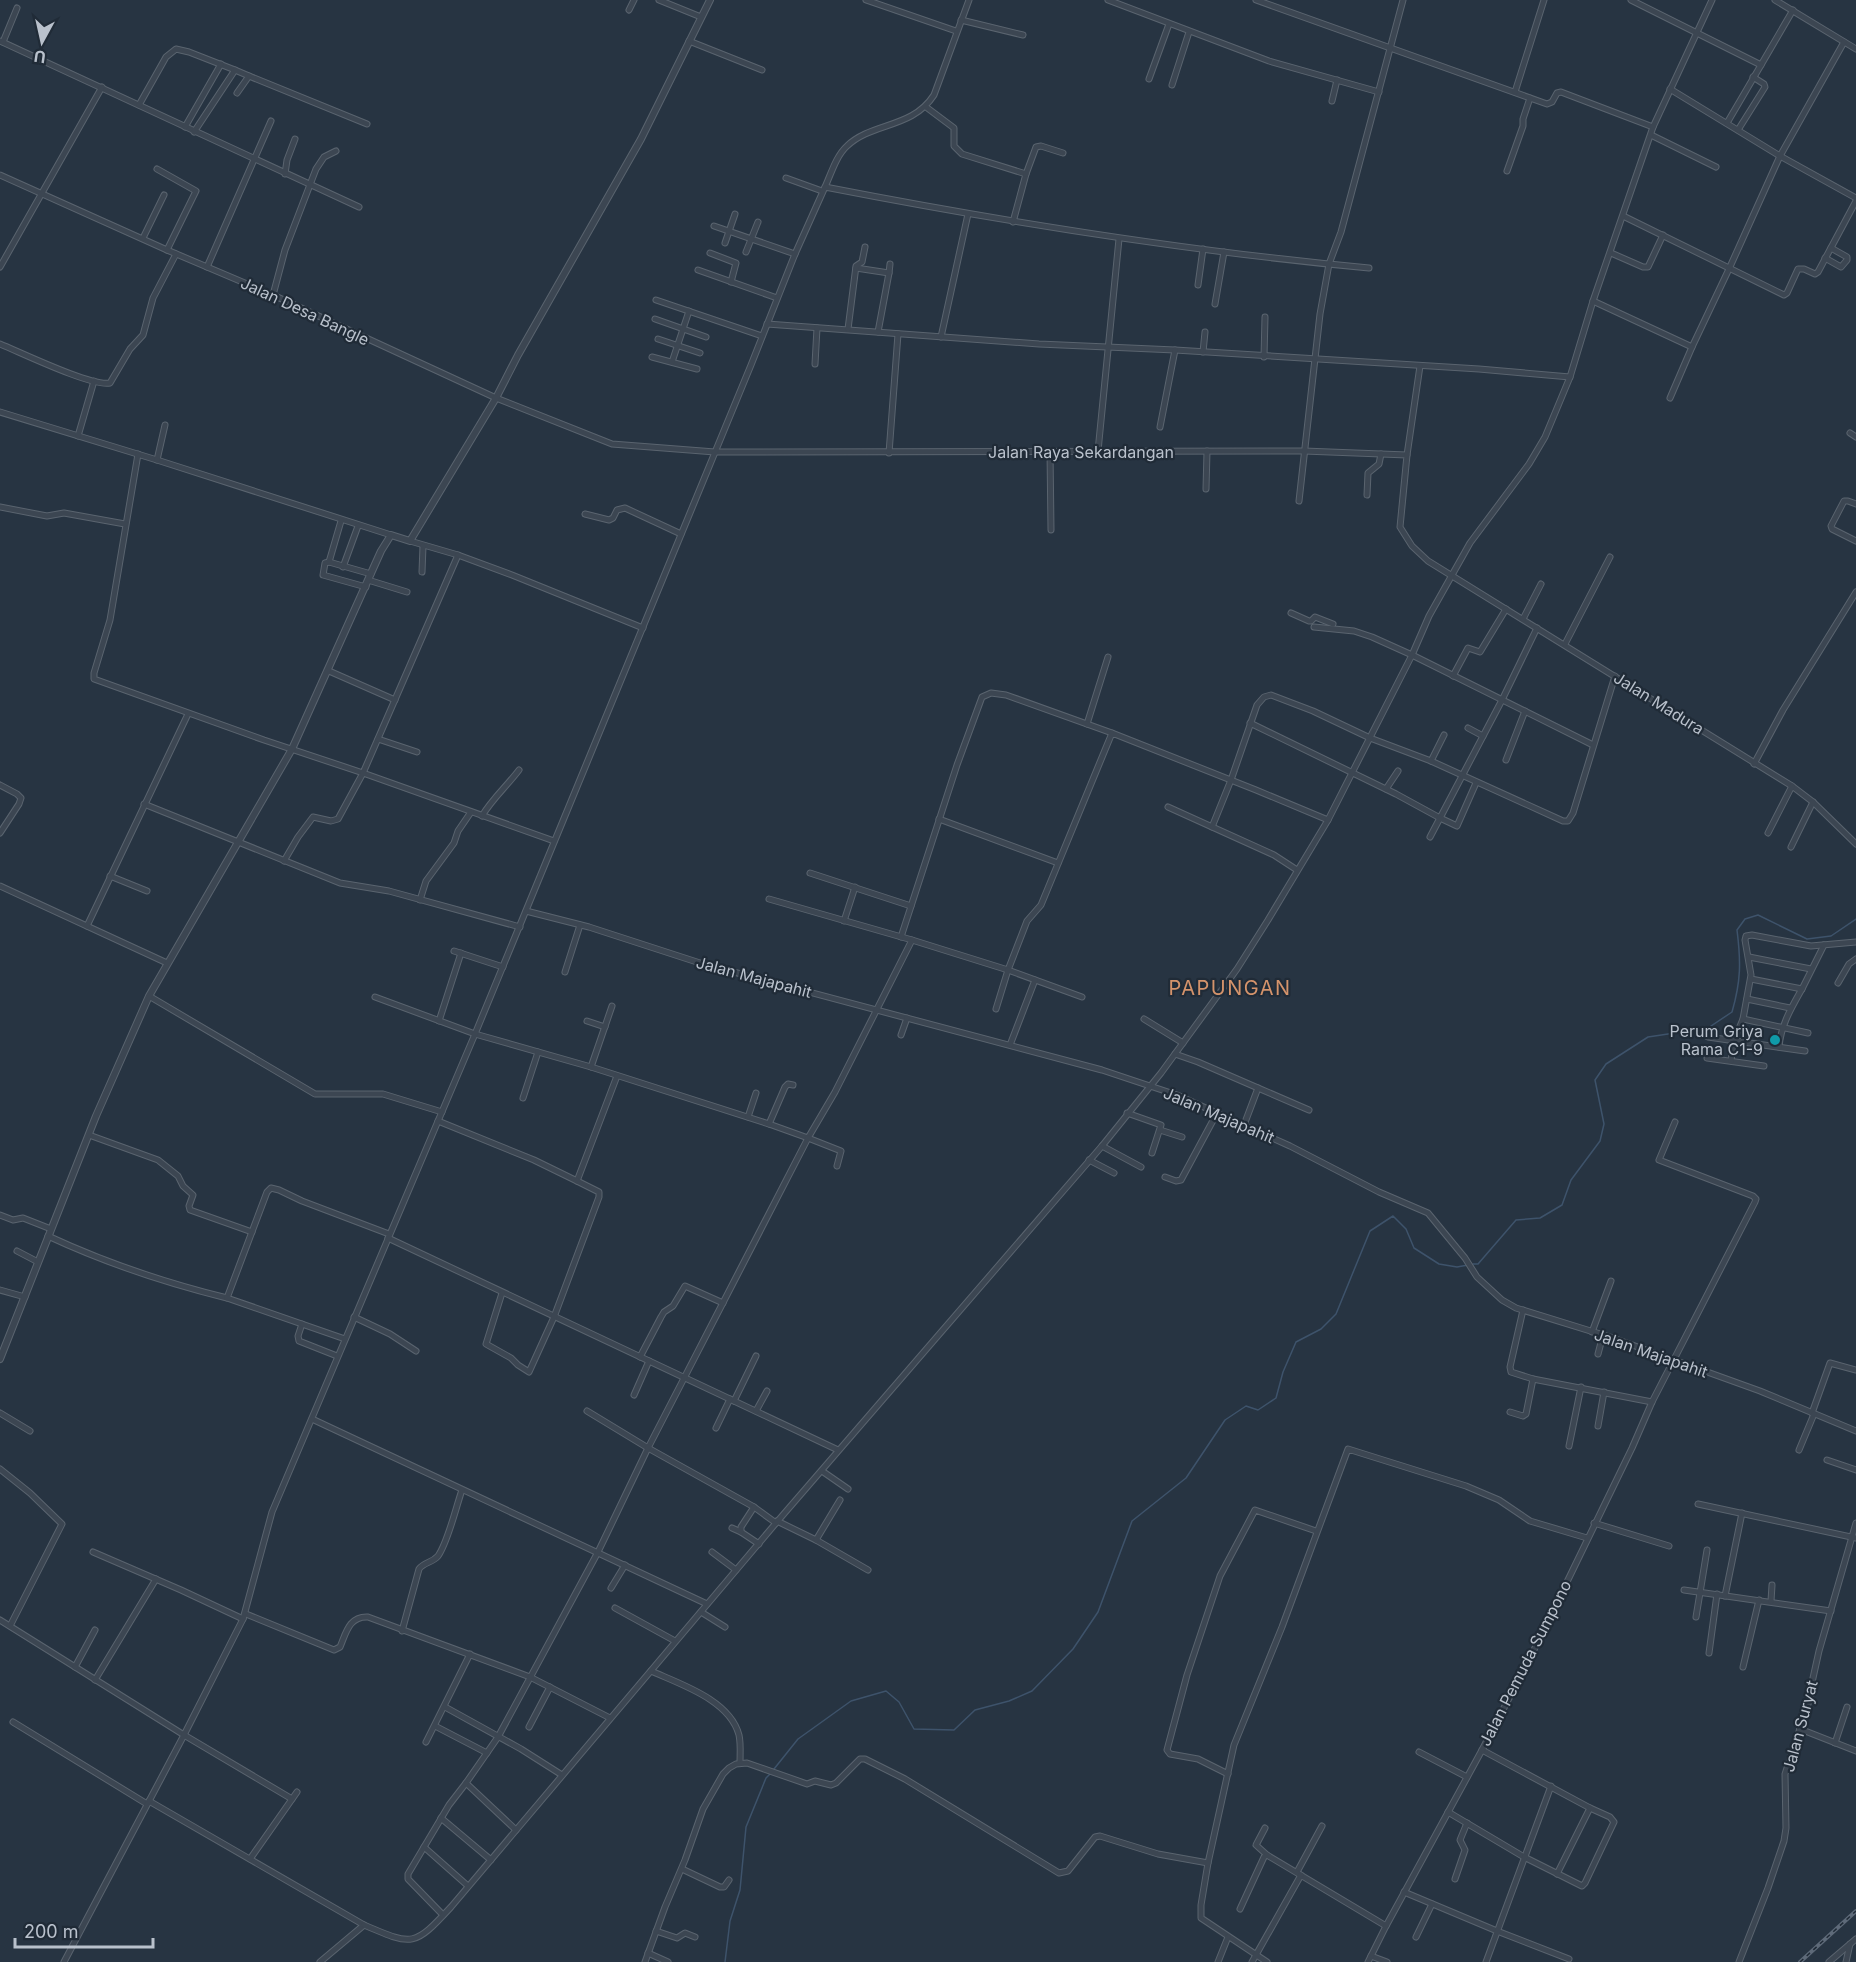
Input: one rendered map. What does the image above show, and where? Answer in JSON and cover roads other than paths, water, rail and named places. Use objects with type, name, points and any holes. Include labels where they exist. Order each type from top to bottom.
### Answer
[{"type":"street","points":[[629,10],[634,0]]},
{"type":"street","points":[[659,0],[701,17]]},
{"type":"street","points":[[410,541],[496,398],[518,355],[641,139],[710,0]]},
{"type":"street","points":[[866,0],[956,31]]},
{"type":"street","points":[[64,1962],[184,1736],[244,1617],[269,1521],[520,927],[823,189],[847,145],[926,107],[934,95],[969,0]]},
{"type":"street","points":[[1108,0],[1269,61],[1379,92]]},
{"type":"street","points":[[1256,0],[1530,98],[1549,104],[1553,102],[1557,93],[1561,92],[1653,126]]},
{"type":"street","points":[[1299,501],[1314,360],[1329,264],[1341,232],[1403,0]]},
{"type":"street","points":[[1515,92],[1545,0]]},
{"type":"street","points":[[1630,0],[1761,65]]},
{"type":"street","points":[[13,1722],[364,1925],[398,1939],[409,1940],[424,1934],[443,1916],[776,1522],[1102,1146],[1175,1054],[1237,969],[1328,820],[1412,655],[1429,616],[1470,543],[1529,464],[1545,438],[1570,377],[1653,126],[1712,0]]},
{"type":"street","points":[[1775,0],[1856,49]]},
{"type":"street","points":[[17,8],[2,41],[359,207]]},
{"type":"street","points":[[1727,123],[1792,10]]},
{"type":"street","points":[[961,20],[1023,35]]},
{"type":"street","points":[[1149,79],[1169,24]]},
{"type":"street","points":[[1172,85],[1190,32]]},
{"type":"street","points":[[688,41],[762,70]]},
{"type":"street","points":[[1670,398],[1780,156],[1844,42]]},
{"type":"street","points":[[140,105],[166,57],[176,49],[221,64],[367,124]]},
{"type":"street","points":[[185,127],[221,64]]},
{"type":"street","points":[[194,132],[235,70]]},
{"type":"street","points":[[237,93],[249,76]]},
{"type":"street","points":[[1738,130],[1766,85],[1754,77]]},
{"type":"street","points":[[1332,100],[1337,80]]},
{"type":"street","points":[[0,267],[102,87]]},
{"type":"street","points":[[1623,216],[1784,295],[1798,269],[1802,268],[1816,274],[1856,200],[1670,89]]},
{"type":"street","points":[[1507,171],[1524,125],[1523,119],[1530,98]]},
{"type":"street","points":[[926,107],[954,128],[954,143],[959,152],[969,158],[1026,174]]},
{"type":"street","points":[[207,267],[271,121]]},
{"type":"street","points":[[1651,135],[1716,166]]},
{"type":"street","points":[[285,174],[287,160],[295,139]]},
{"type":"street","points":[[1013,222],[1036,147],[1041,146],[1063,153]]},
{"type":"street","points":[[273,295],[285,250],[316,169],[324,157],[336,151]]},
{"type":"street","points":[[157,169],[196,191],[167,250]]},
{"type":"street","name":"Jalan Desa Bangle","points":[[0,176],[273,295],[496,398],[612,444]]},
{"type":"street","points":[[786,178],[823,189],[1013,222],[1224,252],[1369,268]]},
{"type":"street","points":[[142,238],[164,195]]},
{"type":"street","points":[[725,243],[735,214]]},
{"type":"street","points":[[941,337],[968,214]]},
{"type":"street","points":[[746,252],[758,222]]},
{"type":"street","points":[[714,226],[795,254]]},
{"type":"street","points":[[1611,253],[1648,267],[1663,235]]},
{"type":"street","points":[[1098,451],[1119,238]]},
{"type":"street","points":[[848,329],[856,268],[857,264],[862,262],[865,247]]},
{"type":"street","points":[[1825,258],[1841,267],[1847,260],[1847,257],[1831,248]]},
{"type":"street","points":[[1198,285],[1203,249]]},
{"type":"street","points":[[1215,304],[1224,252]]},
{"type":"street","points":[[710,253],[736,263],[731,282]]},
{"type":"street","points":[[0,344],[94,381],[104,384],[111,382],[130,349],[143,335],[153,298],[176,254]]},
{"type":"street","points":[[878,332],[890,264]]},
{"type":"street","points":[[856,268],[888,273]]},
{"type":"street","points":[[698,270],[777,298]]},
{"type":"street","points":[[656,300],[762,336]]},
{"type":"street","points":[[1593,302],[1692,347]]},
{"type":"street","points":[[672,362],[689,311]]},
{"type":"street","points":[[1264,357],[1265,317]]},
{"type":"street","points":[[655,319],[706,337]]},
{"type":"street","points":[[767,324],[1570,377]]},
{"type":"street","points":[[815,364],[817,327]]},
{"type":"street","points":[[1203,352],[1205,332]]},
{"type":"street","points":[[889,453],[898,333]]},
{"type":"street","points":[[658,339],[700,353]]},
{"type":"street","points":[[1160,427],[1174,350]]},
{"type":"street","points":[[652,357],[697,369]]},
{"type":"street","points":[[1420,366],[1407,455],[1400,527],[1405,537],[1421,555],[1451,576]]},
{"type":"street","points":[[78,436],[94,381]]},
{"type":"street","points":[[0,412],[157,460],[341,521],[458,555],[643,628]]},
{"type":"street","points":[[157,460],[165,425]]},
{"type":"street","points":[[1850,433],[1856,436]]},
{"type":"street","name":"Jalan Raya Sekardangan","points":[[612,444],[715,452],[1304,451],[1407,455]]},
{"type":"street","points":[[1050,451],[1051,530]]},
{"type":"street","points":[[1206,489],[1207,451]]},
{"type":"street","points":[[138,454],[110,621],[93,677],[100,682],[188,714],[554,841]]},
{"type":"street","points":[[1367,495],[1368,473],[1379,465],[1381,454]]},
{"type":"street","points":[[1856,504],[1844,502],[1831,526],[1832,529],[1856,541]]},
{"type":"street","points":[[0,507],[46,516],[64,513],[125,524]]},
{"type":"street","points":[[585,514],[609,520],[613,518],[617,510],[625,508],[681,534]]},
{"type":"street","points":[[341,521],[328,562],[325,563],[323,575],[368,581],[407,592]]},
{"type":"street","points":[[343,567],[358,526]]},
{"type":"street","points":[[0,1359],[105,1095],[149,996],[292,749],[391,535]]},
{"type":"street","points":[[422,572],[423,546]]},
{"type":"street","points":[[284,861],[298,837],[314,817],[331,821],[338,819],[363,773],[458,555]]},
{"type":"street","points":[[1565,644],[1610,557]]},
{"type":"street","points":[[328,562],[343,567],[368,581]]},
{"type":"street","name":"Jalan Madura","points":[[1451,576],[1565,644],[1792,786],[1813,801],[1856,844]]},
{"type":"street","points":[[1523,619],[1541,584]]},
{"type":"street","points":[[1755,764],[1783,710],[1856,592]]},
{"type":"street","points":[[1453,676],[1468,648],[1480,652],[1506,609]]},
{"type":"street","points":[[1291,613],[1309,621],[1315,617],[1333,624]]},
{"type":"street","points":[[1314,627],[1353,631],[1412,655],[1593,745]]},
{"type":"street","points":[[1430,837],[1538,628]]},
{"type":"street","points":[[1087,724],[1108,657]]},
{"type":"street","points":[[329,671],[395,700]]},
{"type":"street","points":[[1212,826],[1257,705],[1264,697],[1271,695],[1313,711],[1370,738],[1431,761],[1461,777],[1563,821],[1568,821],[1573,813],[1615,676]]},
{"type":"street","points":[[901,938],[976,710],[984,696],[994,693],[1006,695],[1112,733],[1328,820]]},
{"type":"street","points":[[1506,760],[1525,711]]},
{"type":"street","points":[[87,926],[188,714]]},
{"type":"street","points":[[1250,723],[1457,826],[1476,783]]},
{"type":"street","points":[[1468,728],[1483,736]]},
{"type":"street","points":[[996,1009],[1027,921],[1041,905],[1112,733]]},
{"type":"street","points":[[1431,761],[1444,735]]},
{"type":"street","points":[[378,739],[417,753]]},
{"type":"street","points":[[482,816],[492,800],[519,770]]},
{"type":"street","points":[[1386,789],[1398,771]]},
{"type":"street","points":[[0,785],[21,798],[0,833]]},
{"type":"street","points":[[1768,833],[1792,786]]},
{"type":"street","points":[[1791,847],[1813,801]]},
{"type":"street","points":[[144,804],[340,883],[389,891],[520,927]]},
{"type":"street","points":[[1168,807],[1274,855],[1297,870]]},
{"type":"street","points":[[420,900],[426,881],[454,843],[458,831],[471,812]]},
{"type":"street","points":[[939,819],[1058,863]]},
{"type":"street","points":[[810,873],[911,906]]},
{"type":"street","points":[[110,876],[147,891]]},
{"type":"street","points":[[0,886],[167,963]]},
{"type":"street","points":[[844,921],[855,887]]},
{"type":"street","points":[[769,899],[1008,970],[1082,997]]},
{"type":"street","name":"Jalan Majapahit","points":[[526,910],[700,963],[1102,1070],[1178,1095],[1315,1158],[1379,1192],[1428,1213],[1478,1277],[1502,1300],[1523,1310],[1674,1360],[1856,1431]]},
{"type":"street","points":[[565,972],[580,925]]},
{"type":"street","points":[[1731,1061],[1734,1039],[1743,1019],[1750,979],[1749,957],[1745,940],[1749,935],[1802,945],[1856,942]]},
{"type":"street","points":[[443,1916],[408,1879],[410,1868],[455,1795],[498,1737],[598,1552],[648,1448],[912,940]]},
{"type":"street","points":[[1779,1047],[1790,1008],[1824,945]]},
{"type":"street","points":[[454,951],[503,967]]},
{"type":"street","points":[[439,1021],[461,953]]},
{"type":"street","points":[[1749,957],[1811,969]]},
{"type":"street","points":[[1838,982],[1849,964],[1856,959]]},
{"type":"street","points":[[1750,979],[1802,989]]},
{"type":"street","points":[[1011,1046],[1035,980]]},
{"type":"street","points":[[149,996],[315,1094],[383,1094],[442,1112]]},
{"type":"street","points":[[375,997],[475,1034],[591,1067],[808,1138],[842,1151],[837,1166]]},
{"type":"street","points":[[1747,999],[1790,1008]]},
{"type":"street","points":[[591,1067],[612,1006]]},
{"type":"street","points":[[901,1035],[907,1018]]},
{"type":"street","points":[[1144,1019],[1183,1043]]},
{"type":"street","points":[[1743,1019],[1808,1033]]},
{"type":"street","points":[[587,1021],[605,1027]]},
{"type":"street","points":[[1707,1037],[1734,1039],[1805,1051]]},
{"type":"street","points":[[523,1098],[538,1052]]},
{"type":"street","points":[[1175,1054],[1309,1110]]},
{"type":"street","points":[[1707,1058],[1764,1066]]},
{"type":"street","points":[[578,1181],[617,1076]]},
{"type":"street","points":[[769,1124],[785,1087],[788,1084],[793,1085]]},
{"type":"street","points":[[1244,1125],[1258,1088]]},
{"type":"street","points":[[748,1117],[756,1093]]},
{"type":"street","points":[[1127,1113],[1160,1124],[1152,1153]]},
{"type":"street","points":[[1165,1177],[1176,1181],[1181,1180],[1217,1113]]},
{"type":"street","points":[[438,1121],[534,1160],[599,1192],[554,1317],[531,1370],[526,1371],[511,1358],[486,1344],[502,1293]]},
{"type":"street","name":"Jalan Pemuda Sumpono","points":[[1370,1959],[1531,1656],[1652,1402],[1756,1199],[1659,1160],[1675,1122]]},
{"type":"street","points":[[1160,1130],[1182,1137]]},
{"type":"street","points":[[89,1135],[158,1160],[178,1176],[183,1186],[193,1195],[190,1210],[252,1232]]},
{"type":"street","points":[[1102,1146],[1141,1167]]},
{"type":"street","points":[[1089,1160],[1114,1173]]},
{"type":"street","points":[[227,1298],[267,1192],[271,1188],[389,1236],[502,1293],[838,1450]]},
{"type":"street","points":[[0,1215],[13,1220],[23,1218],[83,1252],[345,1339]]},
{"type":"street","points":[[16,1251],[38,1262]]},
{"type":"street","points":[[1592,1332],[1611,1281]]},
{"type":"street","points":[[640,1357],[664,1312],[673,1306],[685,1286],[723,1303]]},
{"type":"street","points":[[0,1290],[25,1298]]},
{"type":"street","points":[[1523,1310],[1510,1370],[1514,1374],[1652,1402]]},
{"type":"street","points":[[354,1317],[390,1334],[416,1351]]},
{"type":"street","points":[[302,1324],[298,1336],[299,1341],[337,1356]]},
{"type":"street","points":[[1598,1354],[1603,1335]]},
{"type":"street","points":[[716,1428],[756,1356]]},
{"type":"street","points":[[634,1395],[649,1361]]},
{"type":"street","points":[[1799,1450],[1830,1363],[1856,1371]]},
{"type":"street","points":[[1510,1412],[1523,1416],[1526,1414],[1533,1379]]},
{"type":"street","points":[[1569,1446],[1581,1387]]},
{"type":"street","points":[[756,1411],[766,1391]]},
{"type":"street","points":[[1598,1426],[1604,1392]]},
{"type":"street","points":[[587,1411],[776,1522],[816,1540],[868,1570]]},
{"type":"street","points":[[0,1413],[30,1431]]},
{"type":"street","points":[[312,1419],[707,1604]]},
{"type":"street","points":[[1267,1962],[1201,1918],[1201,1905],[1234,1745],[1348,1449],[1463,1485],[1499,1500],[1530,1521],[1587,1538]]},
{"type":"street","points":[[1827,1460],[1856,1470]]},
{"type":"street","points":[[0,1469],[30,1493],[62,1524],[10,1626]]},
{"type":"street","points":[[822,1471],[848,1489]]},
{"type":"street","points":[[402,1631],[419,1569],[424,1563],[435,1559],[442,1548],[462,1490]]},
{"type":"street","points":[[816,1540],[840,1500]]},
{"type":"street","points":[[1698,1504],[1854,1537]]},
{"type":"street","points":[[741,1532],[754,1507]]},
{"type":"street","points":[[1228,1774],[1200,1760],[1171,1755],[1167,1750],[1187,1675],[1220,1576],[1254,1510],[1316,1531]]},
{"type":"street","points":[[1725,1596],[1742,1513]]},
{"type":"street","points":[[1594,1523],[1670,1546]]},
{"type":"street","name":"Jalan Suryat","points":[[1739,1962],[1784,1841],[1786,1828],[1785,1774],[1811,1695],[1811,1687],[1856,1523]]},
{"type":"street","points":[[732,1528],[759,1544]]},
{"type":"street","points":[[1696,1617],[1707,1550]]},
{"type":"street","points":[[93,1552],[244,1617],[334,1650],[340,1647],[349,1625],[360,1618],[368,1617],[530,1677],[610,1718]]},
{"type":"street","points":[[712,1552],[736,1570]]},
{"type":"street","points":[[611,1588],[625,1565]]},
{"type":"street","points":[[95,1680],[156,1579]]},
{"type":"street","points":[[1771,1601],[1772,1585]]},
{"type":"street","points":[[1684,1590],[1831,1611]]},
{"type":"street","points":[[1709,1653],[1717,1594]]},
{"type":"street","points":[[1743,1666],[1759,1600]]},
{"type":"street","points":[[615,1608],[675,1641]]},
{"type":"street","points":[[700,1612],[725,1627]]},
{"type":"street","points":[[0,1620],[184,1736],[292,1799]]},
{"type":"street","points":[[75,1667],[95,1630]]},
{"type":"street","points":[[426,1742],[470,1654]]},
{"type":"street","points":[[651,1671],[705,1696],[724,1711],[733,1722],[739,1737],[740,1763]]},
{"type":"street","points":[[529,1727],[550,1687]]},
{"type":"street","points":[[445,1707],[521,1749],[562,1776]]},
{"type":"street","points":[[1835,1743],[1847,1707]]},
{"type":"street","points":[[435,1725],[487,1754]]},
{"type":"street","points":[[1800,1729],[1856,1751]]},
{"type":"street","points":[[1448,1812],[1524,1857],[1580,1886],[1585,1883],[1614,1822],[1610,1817],[1482,1750]]},
{"type":"street","points":[[1419,1752],[1467,1777]]},
{"type":"street","points":[[645,1962],[703,1809],[723,1774],[732,1766],[740,1763],[753,1764],[807,1784],[816,1781],[833,1785],[857,1761],[861,1758],[865,1759],[905,1779],[1062,1874],[1068,1871],[1095,1837],[1102,1836],[1158,1854],[1208,1863]]},
{"type":"street","points":[[466,1783],[516,1830]]},
{"type":"street","points":[[1486,1962],[1551,1786]]},
{"type":"street","points":[[250,1859],[297,1791]]},
{"type":"street","points":[[1557,1874],[1590,1808]]},
{"type":"street","points":[[441,1818],[491,1860]]},
{"type":"street","points":[[1455,1879],[1465,1850],[1460,1840],[1467,1823]]},
{"type":"street","points":[[1252,1962],[1323,1826]]},
{"type":"street","points":[[1265,1828],[1256,1845],[1267,1855],[1386,1926]]},
{"type":"street","points":[[424,1847],[468,1886]]},
{"type":"street","points":[[1240,1909],[1267,1855]]},
{"type":"street","points":[[682,1869],[720,1887],[724,1887],[729,1880]]},
{"type":"street","points":[[1404,1892],[1569,1959]]},
{"type":"street","points":[[1416,1937],[1432,1904]]},
{"type":"street","points":[[320,1962],[364,1925]]},
{"type":"street","points":[[656,1931],[676,1938],[685,1933],[695,1937]]},
{"type":"street","points":[[1218,1962],[1228,1937]]},
{"type":"street","points":[[1829,1962],[1854,1942]]},
{"type":"street","points":[[1846,1962],[1854,1942]]},
{"type":"street","points":[[648,1953],[668,1962]]},
{"type":"street","points":[[1370,1959],[1387,1962]]},
{"type":"waterway","points":[[1473,1264],[1478,1264],[1516,1220],[1540,1218],[1562,1205],[1571,1180],[1600,1141],[1604,1124],[1595,1080],[1606,1064],[1648,1037],[1708,1028],[1732,1012],[1739,971],[1737,930],[1745,919],[1758,915],[1807,939],[1831,936],[1856,919]]},
{"type":"waterway","points":[[774,1769],[798,1739],[851,1701],[886,1691],[899,1702],[914,1729],[954,1730],[975,1710],[1009,1701],[1032,1691],[1073,1649],[1098,1612],[1132,1521],[1186,1478],[1225,1420],[1246,1406],[1258,1410],[1276,1398],[1283,1372],[1296,1342],[1321,1329],[1336,1314],[1370,1231],[1393,1216],[1406,1229],[1414,1248],[1439,1264],[1457,1267],[1468,1265]]},
{"type":"waterway","points":[[725,1962],[730,1921],[740,1890],[746,1827],[766,1778],[771,1773]]},
{"type":"railway","points":[[1800,1962],[1856,1911]]},
{"type":"place","name":"Perum Griya Rama C1-9","points":[[1775,1040]]},
{"type":"district","name":"PAPUNGAN","points":[[1230,988]]}]
